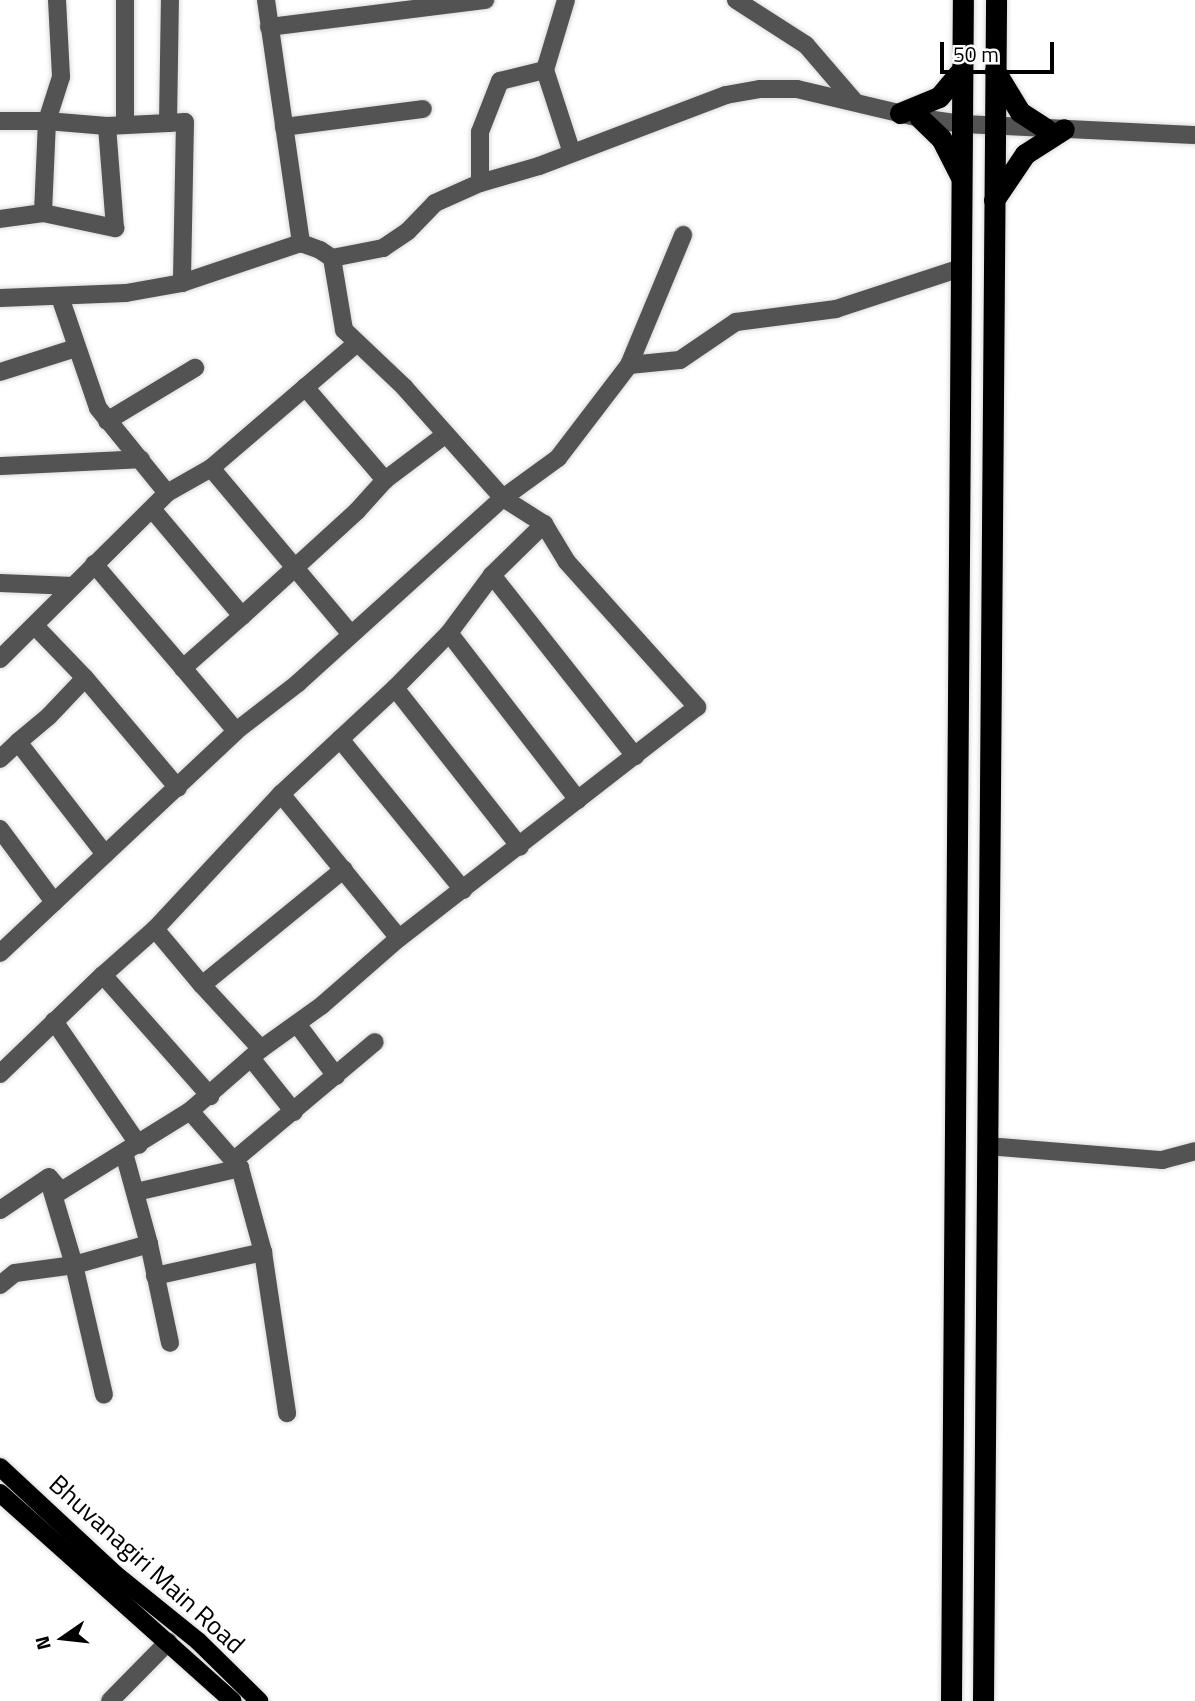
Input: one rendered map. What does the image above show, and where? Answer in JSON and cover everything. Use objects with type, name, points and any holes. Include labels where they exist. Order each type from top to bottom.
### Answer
[{"type":"highway","points":[[951,1701],[963,0]]},
{"type":"highway","points":[[982,1701],[996,0]]},
{"type":"highway","points":[[962,70],[939,97],[910,116],[941,138],[962,178]]},
{"type":"highway","points":[[994,200],[1025,154],[1055,129],[1020,111],[995,72]]},
{"type":"main road","name":"Bhuvanagiri Main Road","points":[[0,1467],[115,1574],[198,1641],[258,1701]]},
{"type":"main road","name":"Bhuvanagiri Main Road","points":[[0,1493],[233,1701]]},
{"type":"street","points":[[43,214],[47,121],[61,77],[57,0]]},
{"type":"street","points":[[0,219],[43,214],[115,228],[116,125],[125,0]]},
{"type":"street","points":[[168,123],[170,0]]},
{"type":"street","points":[[265,0],[300,243]]},
{"type":"street","points":[[270,27],[485,0]]},
{"type":"street","points":[[736,0],[806,45],[855,103]]},
{"type":"street","points":[[568,1],[545,70],[572,153]]},
{"type":"street","points":[[480,183],[481,132],[500,81],[545,70]]},
{"type":"street","points":[[0,298],[126,293],[182,283],[300,243],[332,258],[383,248],[408,231],[435,203],[480,183],[572,153],[726,95],[760,89],[797,89],[910,116],[962,124],[1195,135]]},
{"type":"street","points":[[284,127],[423,109]]},
{"type":"street","points":[[0,121],[116,125],[186,122],[182,283]]},
{"type":"street","points":[[0,953],[236,731],[298,683],[503,498],[558,458],[629,365],[683,234]]},
{"type":"street","points":[[48,1177],[61,1191],[190,1111],[399,938],[698,707],[567,562],[544,524],[503,498],[404,387],[344,330],[332,258]]},
{"type":"street","points":[[629,365],[680,360],[736,321],[836,309],[961,268]]},
{"type":"street","points":[[60,297],[98,408],[167,493]]},
{"type":"street","points":[[0,659],[167,493],[211,468],[357,343]]},
{"type":"street","points":[[0,372],[76,348]]},
{"type":"street","points":[[107,421],[195,368]]},
{"type":"street","points":[[304,387],[385,480]]},
{"type":"street","points":[[183,668],[357,511],[385,480],[446,433]]},
{"type":"street","points":[[0,466],[141,458]]},
{"type":"street","points":[[211,468],[351,634]]},
{"type":"street","points":[[152,509],[242,616]]},
{"type":"street","points":[[0,1074],[155,929],[281,794],[449,634],[492,575],[544,524]]},
{"type":"street","points":[[94,564],[236,731]]},
{"type":"street","points":[[492,575],[635,756]]},
{"type":"street","points":[[0,583],[74,586]]},
{"type":"street","points":[[35,626],[85,678],[178,788]]},
{"type":"street","points":[[449,634],[578,800]]},
{"type":"street","points":[[0,759],[49,716],[85,678]]},
{"type":"street","points":[[395,688],[520,847]]},
{"type":"street","points":[[340,738],[463,890]]},
{"type":"street","points":[[18,742],[105,854]]},
{"type":"street","points":[[281,794],[399,938]]},
{"type":"street","points":[[0,829],[54,902]]},
{"type":"street","points":[[202,985],[344,869]]},
{"type":"street","points":[[155,929],[256,1054],[294,1112]]},
{"type":"street","points":[[103,975],[210,1096]]},
{"type":"street","points":[[54,1021],[132,1149],[136,1192],[170,1343]]},
{"type":"street","points":[[297,1024],[336,1076]]},
{"type":"street","points":[[136,1192],[237,1164],[376,1042]]},
{"type":"street","points":[[190,1111],[237,1164],[263,1252],[287,1413]]},
{"type":"street","points":[[987,1146],[1162,1160],[1195,1151]]},
{"type":"street","points":[[0,1210],[48,1177]]},
{"type":"street","points":[[48,1177],[74,1265],[104,1395]]},
{"type":"street","points":[[0,1285],[16,1273],[74,1265],[149,1244]]},
{"type":"street","points":[[155,1276],[263,1252]]},
{"type":"street","points":[[110,1701],[168,1642]]}]
